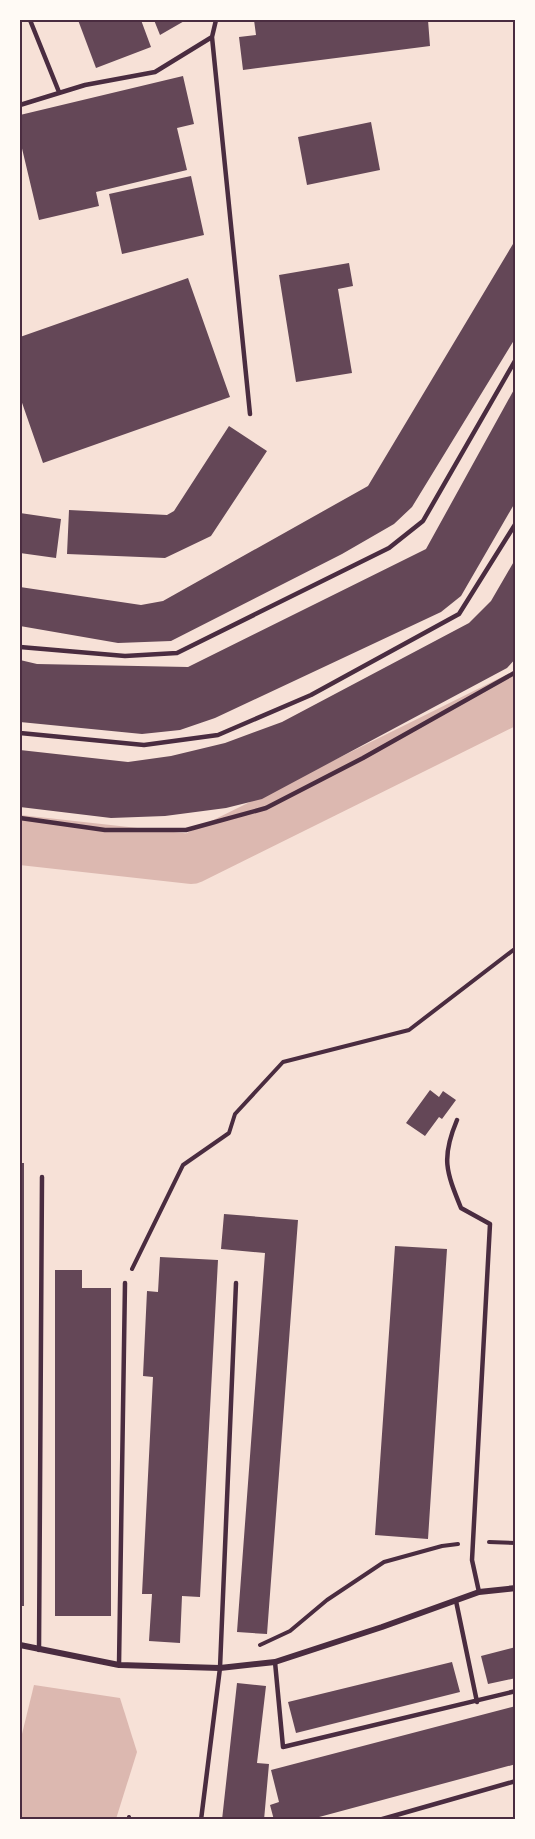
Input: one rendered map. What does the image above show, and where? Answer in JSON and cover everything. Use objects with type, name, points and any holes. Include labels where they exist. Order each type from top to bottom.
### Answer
[{"type":"street","points":[[20,1645],[119,1665],[220,1668],[275,1662],[479,1592],[516,1588]]},
{"type":"lane","points":[[30,20],[59,92]]},
{"type":"lane","points":[[216,20],[212,37],[250,414]]},
{"type":"lane","points":[[20,105],[59,92],[156,72],[212,37]]},
{"type":"lane","points":[[20,647],[125,656],[177,653],[389,548],[423,521],[516,359]]},
{"type":"lane","points":[[20,733],[144,745],[218,735],[229,731],[312,695],[459,614],[516,523]]},
{"type":"lane","points":[[20,818],[105,830],[186,830],[266,808],[363,758],[516,672]]},
{"type":"lane","points":[[457,1120],[448,1141],[447,1174],[461,1208],[490,1224],[472,1543],[472,1560],[479,1592]]},
{"type":"lane","points":[[39,1650],[42,1177]]},
{"type":"lane","points":[[119,1665],[125,1283]]},
{"type":"lane","points":[[201,1820],[220,1668],[236,1283]]},
{"type":"lane","points":[[456,1601],[477,1702]]},
{"type":"lane","points":[[275,1662],[283,1747],[516,1691]]},
{"type":"lane","points":[[379,1820],[516,1781]]},
{"type":"path","points":[[125,1283],[183,1165],[229,1133],[235,1114],[284,1062],[409,1030],[516,948]]},
{"type":"path","points":[[258,1646],[290,1631],[327,1600],[384,1563],[442,1546],[516,1543]]},
{"type":"shaded area","points":[[34,1685],[120,1698],[137,1752],[116,1819],[20,1819],[22,1734]]},
{"type":"building","points":[[78,20],[141,20],[151,47],[96,68]]},
{"type":"building","points":[[154,20],[186,20],[160,35]]},
{"type":"building","points":[[254,20],[428,20],[430,46],[243,70],[239,37],[256,35]]},
{"type":"building","points":[[183,76],[194,124],[177,128],[187,170],[96,192],[99,206],[39,220],[20,140],[20,115]]},
{"type":"building","points":[[371,122],[380,170],[307,185],[298,137]]},
{"type":"building","points":[[191,176],[204,235],[122,254],[109,194]]},
{"type":"building","points":[[516,239],[516,337],[412,507],[394,524],[342,554],[171,641],[118,643],[20,626],[20,587],[141,605],[163,601],[368,486]]},
{"type":"building","points":[[349,263],[353,286],[338,289],[352,373],[296,382],[279,275]]},
{"type":"building","points":[[188,278],[230,397],[43,463],[20,397],[20,337]]},
{"type":"building","points":[[516,386],[516,501],[461,596],[441,612],[215,718],[180,730],[142,734],[20,722],[20,660],[37,664],[188,667],[426,549]]},
{"type":"building","points":[[229,426],[267,451],[211,536],[165,558],[67,554],[69,510],[167,515],[174,511]]},
{"type":"building","points":[[20,513],[61,519],[56,558],[20,553]]},
{"type":"building","points":[[516,558],[516,658],[507,668],[262,799],[226,808],[165,816],[111,818],[20,807],[20,750],[128,762],[171,756],[225,743],[282,722],[469,623],[491,601]]},
{"type":"building","points":[[430,1090],[439,1097],[443,1091],[456,1100],[425,1136],[406,1123]]},
{"type":"building","points":[[20,1163],[24,1163],[24,1606],[20,1606]]},
{"type":"building","points":[[224,1214],[298,1220],[267,1634],[237,1632],[265,1253],[221,1249]]},
{"type":"building","points":[[395,1246],[447,1249],[428,1539],[375,1535]]},
{"type":"building","points":[[160,1257],[218,1260],[200,1597],[182,1596],[180,1643],[149,1641],[152,1594],[142,1594],[153,1377],[143,1376],[147,1291],[158,1292]]},
{"type":"building","points":[[55,1270],[82,1270],[82,1288],[111,1288],[111,1616],[55,1616]]},
{"type":"building","points":[[516,1647],[516,1678],[488,1684],[481,1656]]},
{"type":"building","points":[[452,1662],[460,1692],[296,1733],[288,1702]]},
{"type":"building","points":[[237,1683],[266,1686],[257,1763],[269,1764],[264,1820],[222,1820]]},
{"type":"building","points":[[516,1706],[516,1764],[308,1820],[274,1820],[270,1805],[279,1802],[271,1770]]},
{"type":"waterway","points":[[20,840],[191,859],[516,698]]}]
